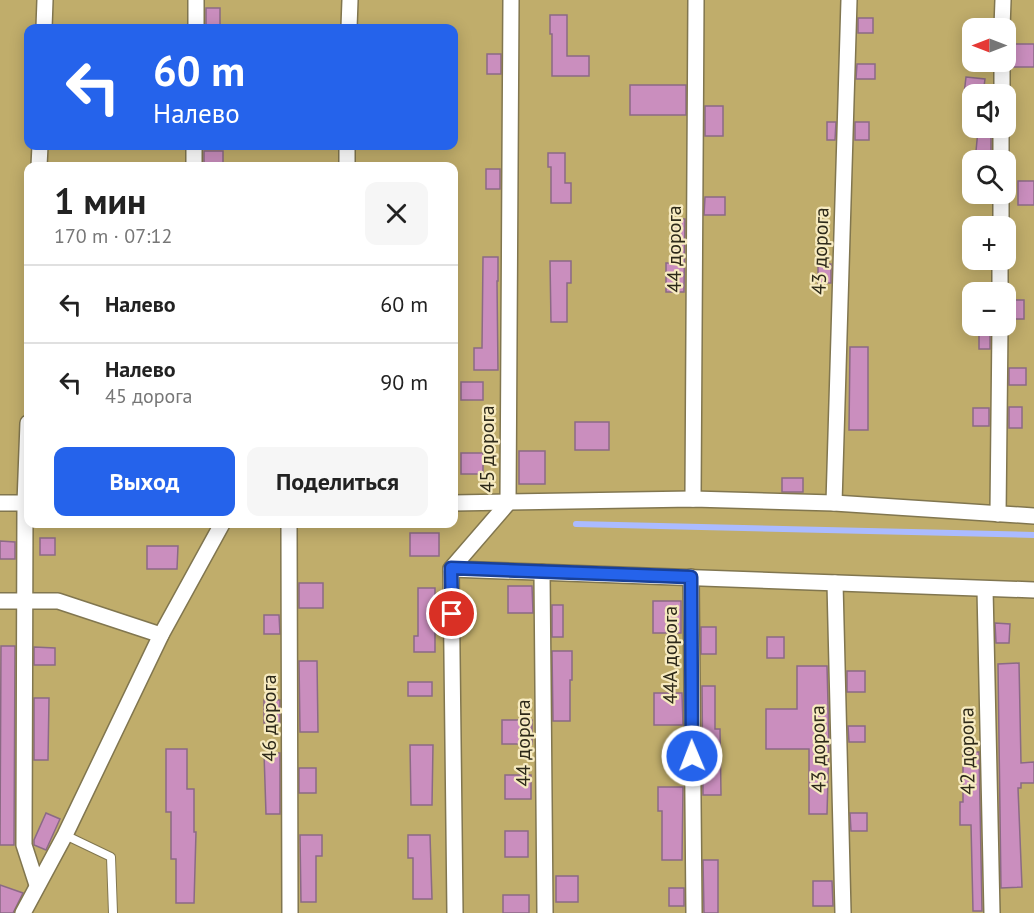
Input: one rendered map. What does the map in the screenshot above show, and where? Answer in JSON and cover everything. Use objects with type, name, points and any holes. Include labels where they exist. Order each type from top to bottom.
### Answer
[{"type":"street","points":[[44,24],[45,0]]},
{"type":"street","points":[[196,0],[196,24]]},
{"type":"street","points":[[349,24],[350,0]]},
{"type":"street","name":"45 дорога","points":[[451,568],[507,503],[511,0]]},
{"type":"street","name":"44 дорога","points":[[693,499],[696,0]]},
{"type":"street","name":"43 дорога","points":[[834,503],[849,0]]},
{"type":"street","points":[[1002,18],[1003,0]]},
{"type":"street","points":[[998,514],[1000,336]]},
{"type":"street","points":[[458,503],[693,499],[834,503],[1034,516]]},
{"type":"street","points":[[0,503],[24,503]]},
{"type":"street","points":[[26,528],[24,846],[37,885]]},
{"type":"street","points":[[23,913],[65,835],[161,635],[220,528]]},
{"type":"street","name":"46 дорога","points":[[289,528],[290,913]]},
{"type":"street","points":[[455,913],[451,568],[1034,590]]},
{"type":"street","name":"44 дорога","points":[[542,572],[545,913]]},
{"type":"street","name":"44А дорога","points":[[691,577],[694,913]]},
{"type":"street","name":"43 дорога","points":[[835,583],[843,913]]},
{"type":"street","name":"42 дорога","points":[[985,589],[992,913]]},
{"type":"street","points":[[0,601],[58,601],[161,635]]},
{"type":"lane","points":[[65,835],[111,857],[113,913]]},
{"type":"shaded area","points":[[0,0],[1034,0],[1034,913],[0,913]]},
{"type":"building","points":[[206,8],[220,8],[220,24],[206,24]]},
{"type":"building","points":[[550,15],[567,15],[567,56],[589,56],[589,76],[552,76]]},
{"type":"building","points":[[858,18],[873,18],[873,33],[858,33]]},
{"type":"building","points":[[1016,44],[1034,44],[1034,67],[1016,67]]},
{"type":"building","points":[[487,54],[501,54],[501,74],[487,74]]},
{"type":"building","points":[[857,64],[875,64],[875,79],[856,79]]},
{"type":"building","points":[[966,77],[985,79],[984,84],[965,84]]},
{"type":"building","points":[[630,85],[686,85],[686,115],[630,115]]},
{"type":"building","points":[[705,106],[723,106],[723,136],[705,136]]},
{"type":"building","points":[[827,122],[836,122],[835,140],[827,140]]},
{"type":"building","points":[[855,122],[869,122],[869,140],[855,140]]},
{"type":"building","points":[[977,138],[991,138],[991,150],[976,150]]},
{"type":"building","points":[[204,151],[223,151],[223,162],[204,162]]},
{"type":"building","points":[[548,153],[565,153],[565,183],[571,183],[571,203],[551,203],[551,167],[548,167]]},
{"type":"building","points":[[486,169],[500,169],[500,189],[486,189]]},
{"type":"building","points":[[1018,181],[1034,181],[1034,205],[1018,205]]},
{"type":"building","points":[[705,197],[725,197],[725,215],[704,215]]},
{"type":"building","points":[[673,219],[685,219],[684,292],[666,292],[666,263],[673,263]]},
{"type":"building","points":[[483,257],[498,257],[498,370],[474,370],[474,348],[482,348]]},
{"type":"building","points":[[550,261],[571,261],[571,283],[567,283],[567,322],[551,322]]},
{"type":"building","points":[[818,264],[831,264],[831,283],[818,283]]},
{"type":"building","points":[[1016,300],[1024,300],[1024,319],[1016,319]]},
{"type":"building","points":[[979,336],[990,336],[990,349],[979,349]]},
{"type":"building","points":[[850,347],[868,347],[868,430],[849,430]]},
{"type":"building","points":[[1009,368],[1026,368],[1026,385],[1009,385]]},
{"type":"building","points":[[461,382],[483,382],[483,400],[461,400]]},
{"type":"building","points":[[1009,407],[1022,407],[1022,428],[1009,428]]},
{"type":"building","points":[[973,408],[989,408],[989,426],[973,426]]},
{"type":"building","points":[[575,422],[609,422],[609,450],[575,450]]},
{"type":"building","points":[[519,451],[545,451],[545,484],[519,484]]},
{"type":"building","points":[[461,453],[483,453],[483,474],[461,474]]},
{"type":"building","points":[[782,478],[803,478],[803,492],[782,492]]},
{"type":"building","points":[[410,533],[439,533],[439,556],[410,556]]},
{"type":"building","points":[[40,538],[55,538],[55,555],[40,555]]},
{"type":"building","points":[[0,541],[15,542],[15,559],[0,559]]},
{"type":"building","points":[[147,546],[178,546],[177,569],[147,569]]},
{"type":"building","points":[[299,583],[323,583],[323,608],[299,608]]},
{"type":"building","points":[[508,586],[532,586],[533,613],[508,613]]},
{"type":"building","points":[[418,588],[435,588],[435,652],[414,652],[414,636],[418,636]]},
{"type":"building","points":[[653,601],[681,601],[681,633],[653,633]]},
{"type":"building","points":[[552,605],[563,605],[563,637],[552,637]]},
{"type":"building","points":[[264,615],[279,615],[280,634],[264,634]]},
{"type":"building","points":[[995,623],[1010,624],[1009,643],[996,643]]},
{"type":"building","points":[[701,627],[716,627],[716,654],[701,654]]},
{"type":"building","points":[[767,637],[784,637],[784,658],[767,658]]},
{"type":"building","points":[[1,646],[15,646],[14,845],[0,845]]},
{"type":"building","points":[[34,647],[55,648],[55,665],[34,665]]},
{"type":"building","points":[[552,651],[572,651],[570,721],[553,721]]},
{"type":"building","points":[[299,661],[317,661],[318,732],[300,732]]},
{"type":"building","points":[[1019,663],[1021,763],[1034,762],[1034,783],[1021,783],[1021,788],[1018,788],[1022,887],[1001,888],[998,664]]},
{"type":"building","points":[[797,666],[827,666],[829,742],[827,814],[809,814],[809,749],[766,749],[766,709],[797,709]]},
{"type":"building","points":[[847,671],[865,671],[865,692],[847,692]]},
{"type":"building","points":[[408,682],[432,682],[432,696],[408,696]]},
{"type":"building","points":[[702,686],[715,686],[715,729],[720,729],[721,795],[703,795]]},
{"type":"building","points":[[654,693],[682,693],[683,725],[654,725]]},
{"type":"building","points":[[34,698],[49,698],[48,760],[34,760]]},
{"type":"building","points":[[264,700],[280,700],[280,723],[264,723]]},
{"type":"building","points":[[502,720],[532,720],[532,744],[502,744]]},
{"type":"building","points":[[848,726],[865,726],[865,742],[849,742]]},
{"type":"building","points":[[410,745],[433,745],[432,805],[411,805]]},
{"type":"building","points":[[166,749],[187,749],[187,789],[194,789],[194,832],[196,832],[194,903],[176,903],[176,859],[171,859],[171,812],[166,812]]},
{"type":"building","points":[[963,752],[979,752],[982,911],[973,911],[971,825],[960,825],[960,802],[963,802]]},
{"type":"building","points":[[264,753],[280,753],[280,814],[266,814]]},
{"type":"building","points":[[299,768],[316,768],[316,793],[299,793]]},
{"type":"building","points":[[505,775],[531,775],[531,799],[505,799]]},
{"type":"building","points":[[658,787],[683,787],[682,860],[662,860],[662,811],[658,811]]},
{"type":"building","points":[[46,813],[60,819],[46,850],[34,845],[34,840]]},
{"type":"building","points":[[850,813],[867,813],[867,831],[851,831]]},
{"type":"building","points":[[505,831],[528,831],[528,857],[505,857]]},
{"type":"building","points":[[300,835],[322,835],[322,856],[316,856],[316,902],[301,902]]},
{"type":"building","points":[[408,835],[430,835],[432,899],[413,899],[413,858],[408,858]]},
{"type":"building","points":[[703,860],[718,860],[718,913],[704,913]]},
{"type":"building","points":[[556,876],[578,876],[578,902],[556,902]]},
{"type":"building","points":[[813,881],[832,881],[833,906],[813,906]]},
{"type":"building","points":[[0,885],[23,893],[13,913],[0,913]]},
{"type":"building","points":[[669,888],[684,888],[684,906],[669,906]]},
{"type":"building","points":[[503,895],[529,895],[529,913],[503,913]]},
{"type":"waterway","points":[[576,524],[1034,535]]},
{"type":"route","points":[[452,614],[451,568],[691,577],[692,756]]}]
